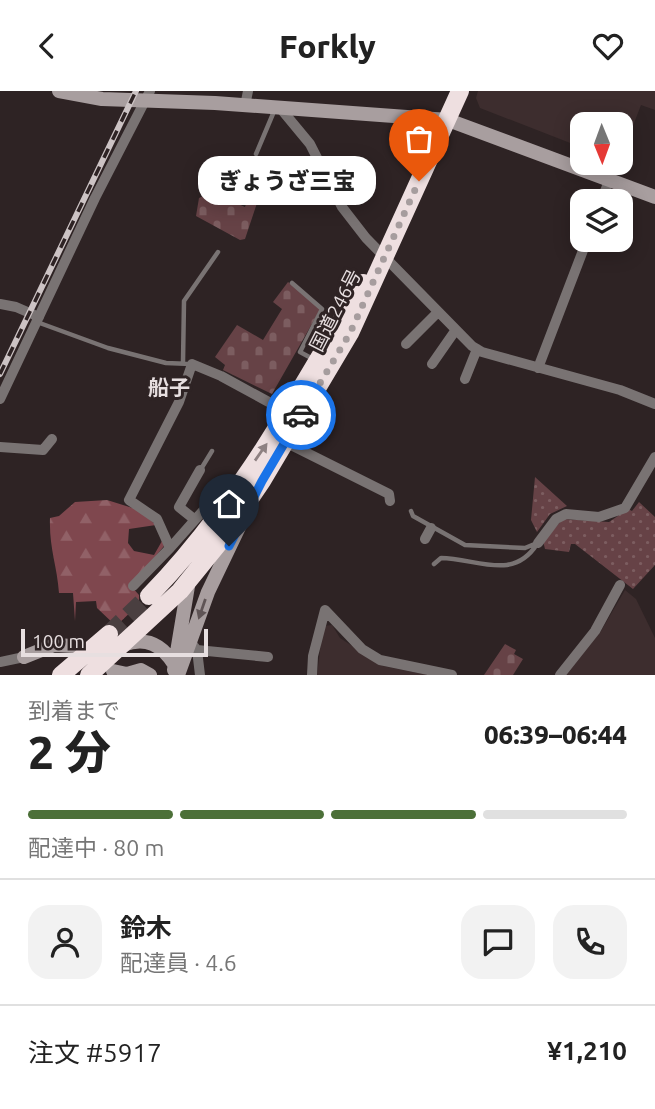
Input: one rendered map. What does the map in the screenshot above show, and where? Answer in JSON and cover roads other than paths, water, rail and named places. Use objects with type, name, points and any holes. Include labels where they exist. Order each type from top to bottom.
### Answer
[{"type":"highway","name":"国道246号","points":[[89,675],[189,581],[262,481],[350,333],[460,91]]},
{"type":"highway","name":"国道246号","points":[[149,596],[198,545],[287,412],[365,279],[382,258]]},
{"type":"highway","points":[[61,675],[109,634]]},
{"type":"main road","points":[[58,91],[246,98],[278,109],[448,120],[655,197]]},
{"type":"main road","points":[[175,671],[193,646],[208,592],[262,481]]},
{"type":"main road","points":[[175,671],[189,581],[198,545]]},
{"type":"main road","points":[[123,645],[134,641],[150,642],[167,652],[175,671]]},
{"type":"main road","points":[[24,657],[54,645],[74,646]]},
{"type":"main road","points":[[113,671],[127,674],[141,670],[150,675]]},
{"type":"street","points":[[0,399],[147,96]]},
{"type":"street","points":[[278,109],[310,144],[342,207],[382,258],[454,331],[477,349],[620,390],[655,404]]},
{"type":"street","points":[[606,189],[609,181]]},
{"type":"street","points":[[538,368],[582,252]]},
{"type":"street","points":[[0,305],[16,307],[38,319]]},
{"type":"street","points":[[406,344],[436,313]]},
{"type":"street","points":[[432,364],[454,331]]},
{"type":"street","points":[[465,379],[477,349]]},
{"type":"street","points":[[170,548],[157,519],[129,500],[179,402],[188,363],[221,376],[287,412]]},
{"type":"street","points":[[0,447],[43,450],[52,439]]},
{"type":"street","points":[[285,442],[389,494],[390,501]]},
{"type":"street","points":[[538,543],[556,519],[566,514],[599,517],[625,508],[655,457]]},
{"type":"street","points":[[194,519],[179,507],[200,470]]},
{"type":"street","points":[[133,586],[217,495],[228,501]]},
{"type":"street","points":[[425,539],[431,528]]},
{"type":"street","points":[[560,675],[595,631],[620,585]]},
{"type":"street","points":[[312,675],[313,656],[325,610],[329,611],[344,632],[362,649],[380,660],[452,675]]},
{"type":"street","points":[[200,675],[193,646],[268,657]]},
{"type":"street","points":[[0,662],[24,657]]},
{"type":"lane","points":[[256,154],[278,109]]},
{"type":"lane","points":[[38,319],[108,348],[166,363],[188,363],[184,301],[218,252]]},
{"type":"lane","points":[[292,283],[322,309],[300,352],[317,361]]},
{"type":"lane","points":[[200,470],[212,451]]},
{"type":"lane","points":[[411,511],[413,516],[431,528],[465,545],[525,548],[538,543]]},
{"type":"lane","points":[[434,564],[441,558],[449,558],[461,562],[513,565],[528,558],[538,543]]},
{"type":"tunnel","points":[[109,634],[149,596]]},
{"type":"railway","points":[[0,374],[136,91]]},
{"type":"place","name":"ぎょうざ三宝","points":[[419,181]]},
{"type":"district","name":"船子","points":[[169,387]]}]
